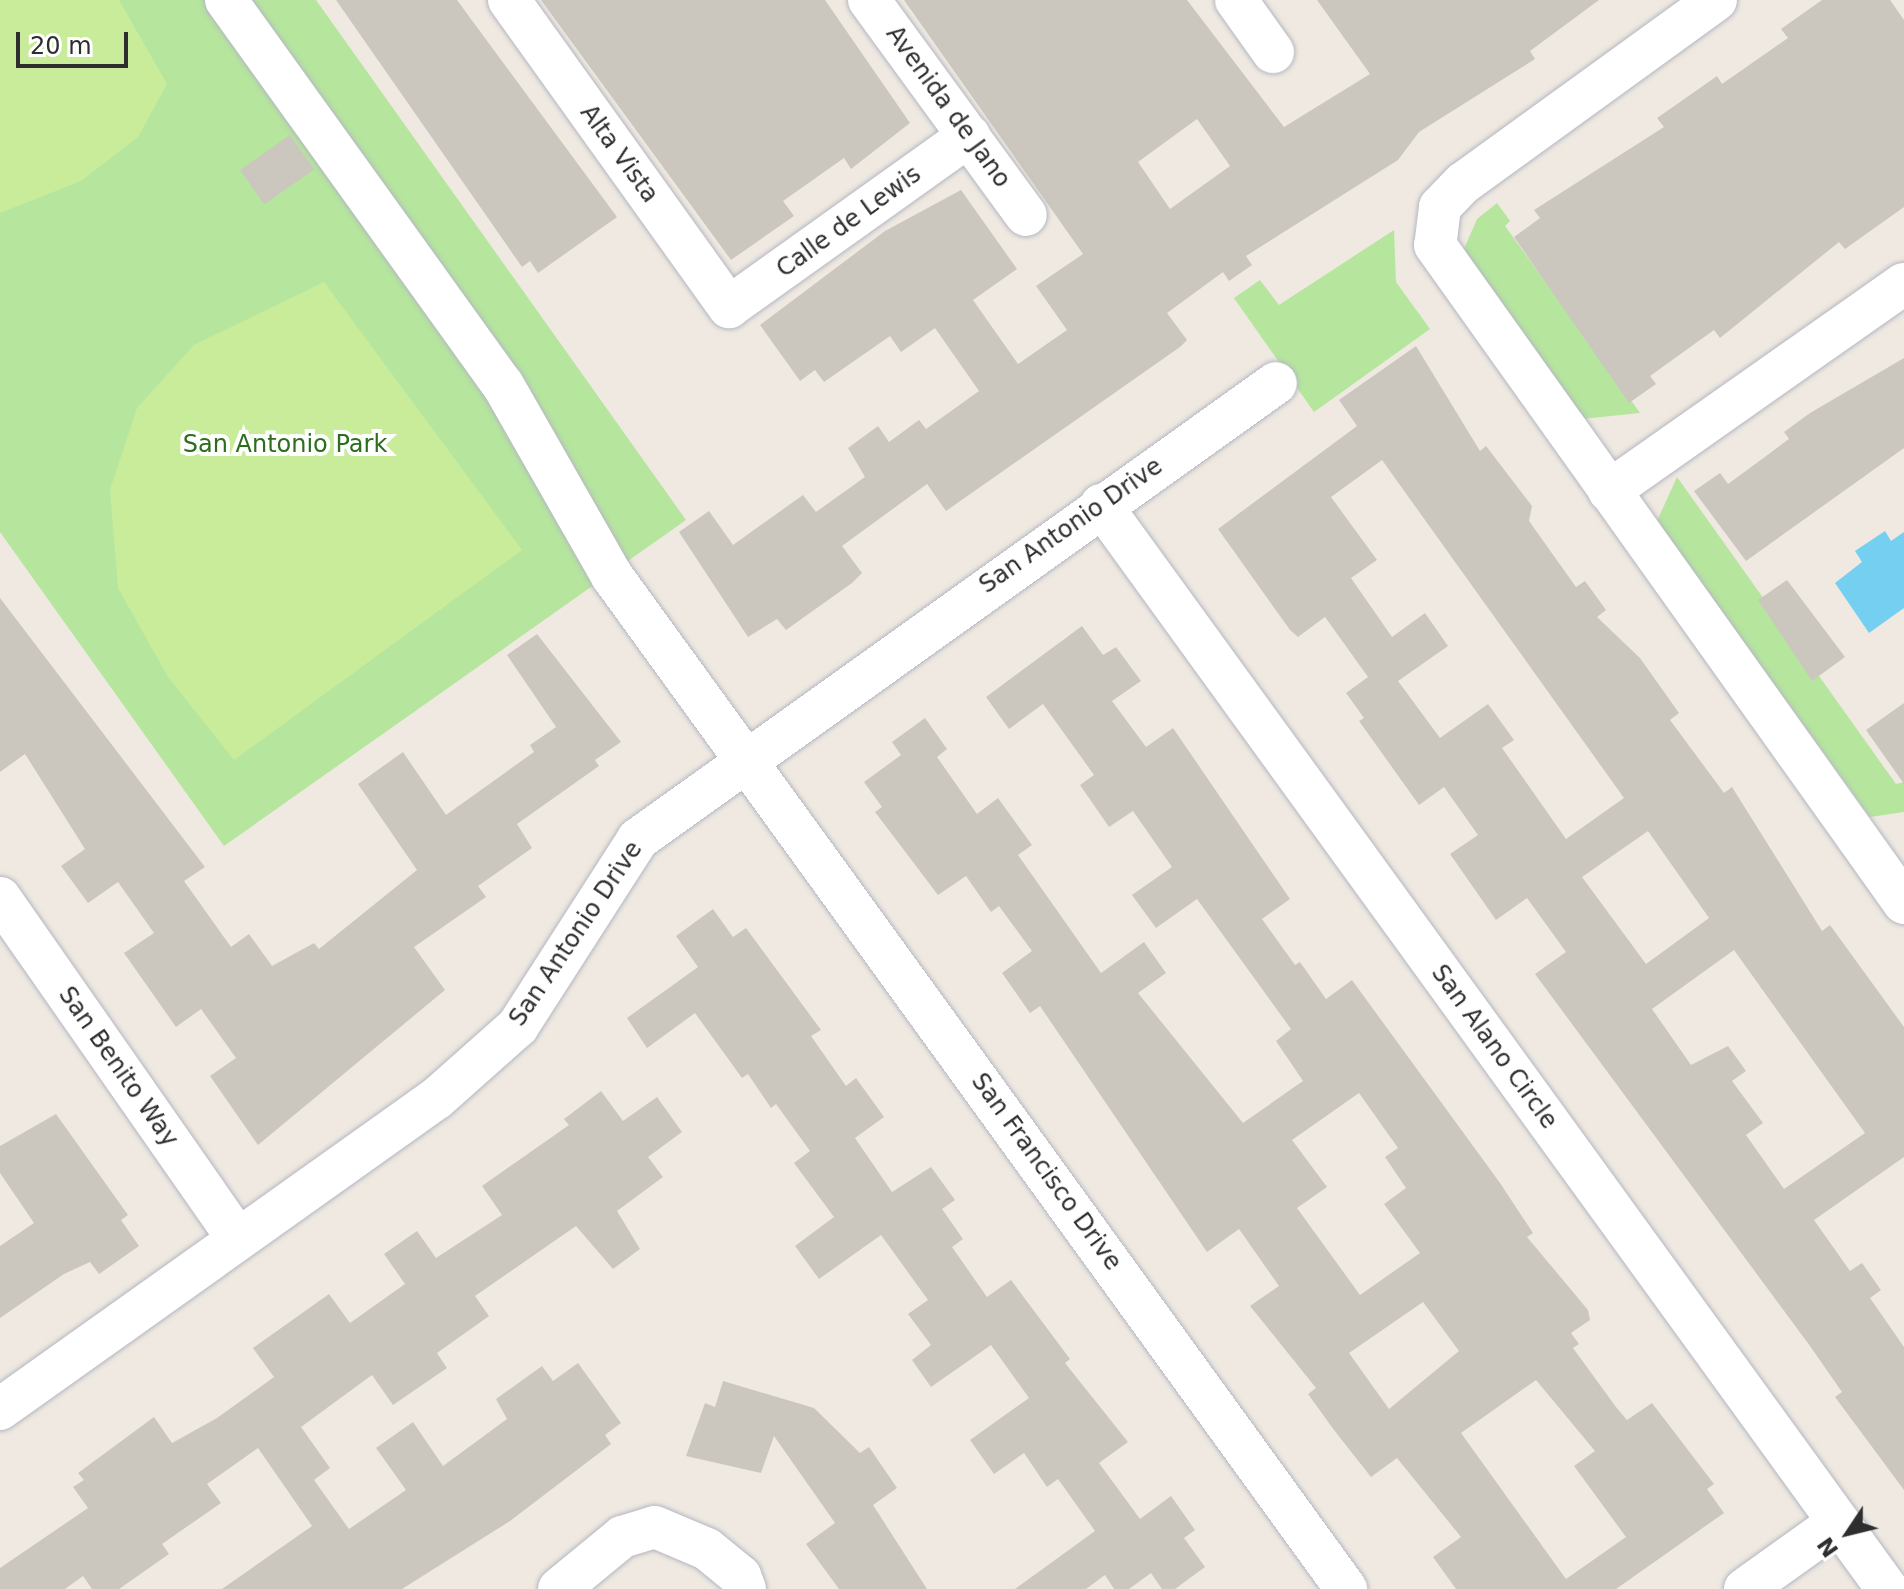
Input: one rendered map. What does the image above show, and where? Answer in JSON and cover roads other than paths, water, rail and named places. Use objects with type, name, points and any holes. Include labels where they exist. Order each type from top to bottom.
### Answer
[{"type":"street","name":"San Francisco Drive","points":[[226,0],[503,385],[612,576],[746,756],[1346,1589]]},
{"type":"street","name":"Alta Vista","points":[[509,0],[729,307]]},
{"type":"street","name":"Avenida de Jano","points":[[869,0],[1026,215]]},
{"type":"street","points":[[1236,0],[1273,52]]},
{"type":"street","points":[[1716,0],[1463,183],[1440,207],[1435,245],[1609,491],[1900,890]]},
{"type":"street","name":"Calle de Lewis","points":[[729,307],[969,136]]},
{"type":"street","points":[[1609,491],[1904,284]]},
{"type":"street","name":"San Antonio Drive","points":[[0,1409],[236,1236],[437,1098],[518,1026],[638,839],[746,756],[1276,383]]},
{"type":"street","name":"San Alano Circle","points":[[1101,505],[1887,1589]]},
{"type":"street","name":"San Benito Way","points":[[0,898],[236,1236]]},
{"type":"street","points":[[1745,1589],[1839,1522]]},
{"type":"street","points":[[559,1589],[622,1537],[655,1527],[707,1549],[740,1576],[745,1589]]},
{"type":"water","points":[[1885,531],[1891,541],[1904,532],[1904,608],[1869,633],[1835,583],[1862,562],[1855,551]]},
{"type":"park label","name":"San Antonio Park","points":[[285,445]]}]
